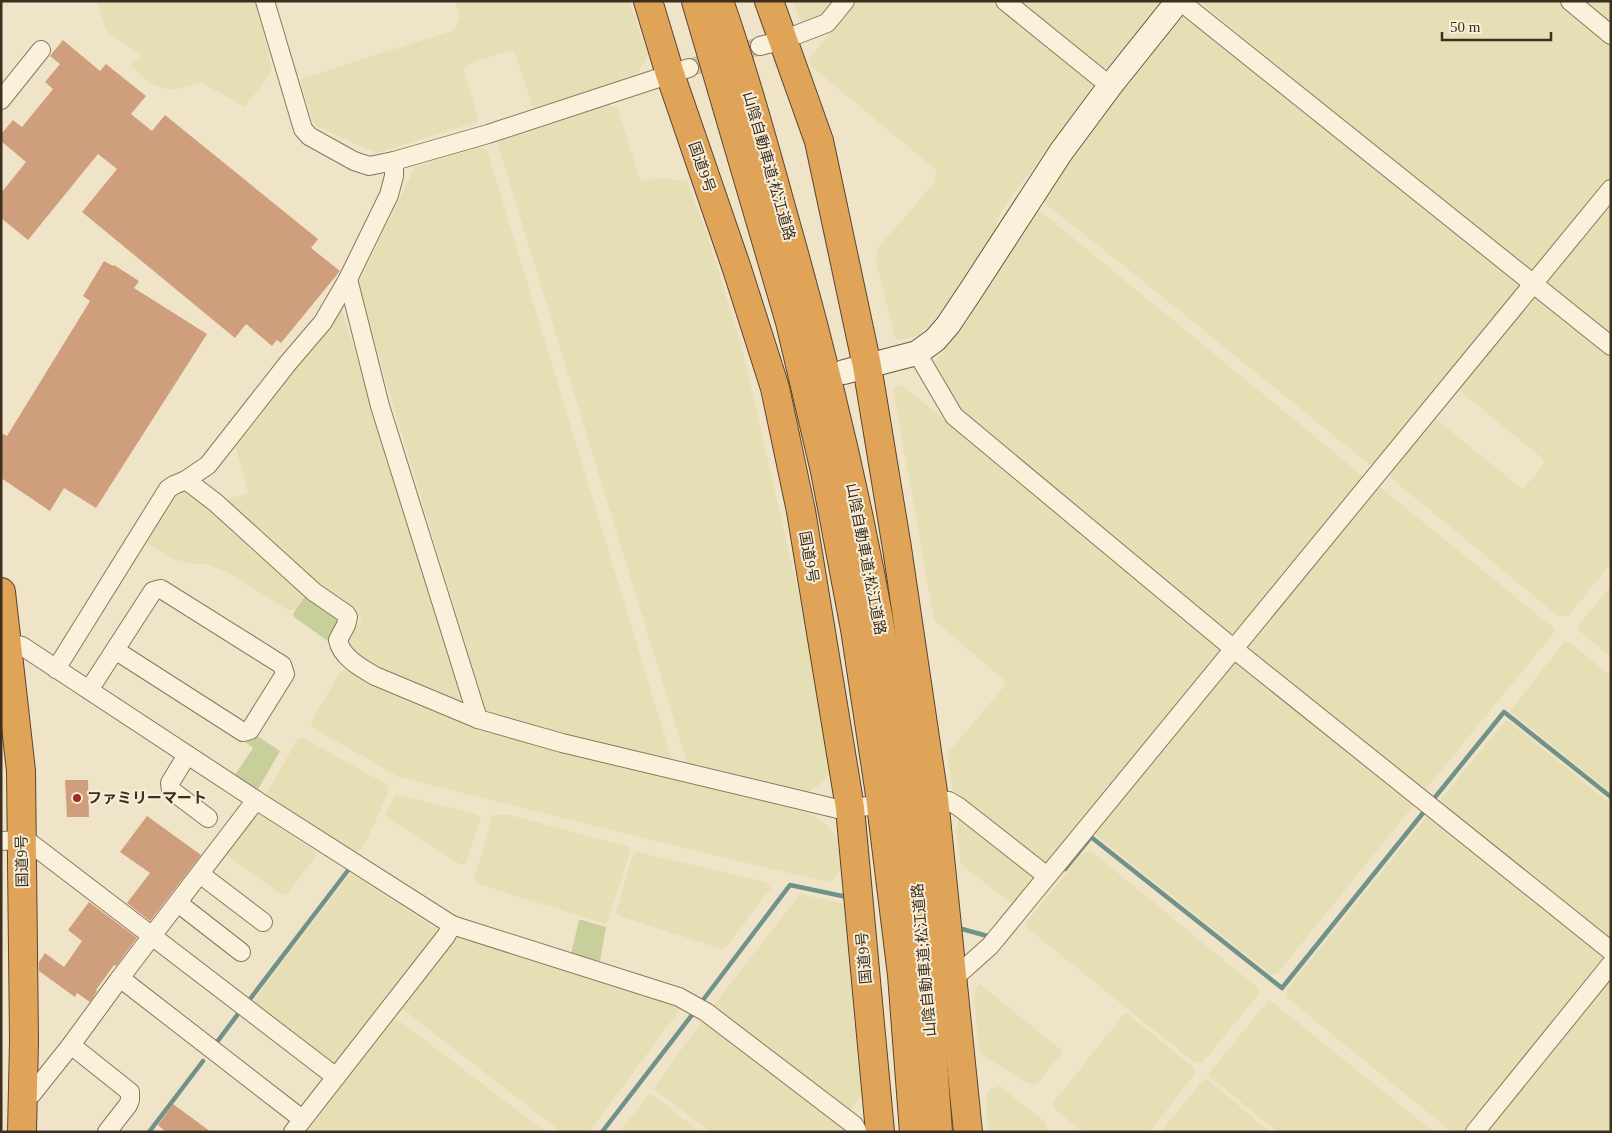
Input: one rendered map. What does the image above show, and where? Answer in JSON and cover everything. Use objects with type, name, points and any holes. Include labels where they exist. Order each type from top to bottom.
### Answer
[{"type":"highway","name":"国道9号","points":[[648,1],[679,71],[737,269],[783,386],[803,521],[860,807],[880,1132]]},
{"type":"highway","name":"山陰自動車道;松江道路","points":[[696,1],[790,322],[830,499],[855,629],[879,788],[902,974],[914,1132]]},
{"type":"highway","name":"山陰自動車道;松江道路","points":[[719,1],[767,157],[811,313],[848,466],[879,624],[909,813],[926,966],[938,1132]]},
{"type":"highway","points":[[769,1],[771,43],[819,140],[855,369],[897,548],[953,979],[968,1132]]},
{"type":"highway","name":"国道9号","points":[[1,592],[5,642],[21,771],[12,840],[24,1040],[24,1132]]},
{"type":"street","points":[[265,1],[303,129],[309,136],[354,161],[368,166],[394,161],[488,134],[679,71]]},
{"type":"street","points":[[771,43],[827,23],[844,1]]},
{"type":"street","points":[[1005,1],[1110,86]]},
{"type":"street","points":[[855,369],[917,353],[935,340],[948,325],[1061,152],[1110,86],[1179,1],[1611,346]]},
{"type":"street","points":[[1570,1],[1611,34]]},
{"type":"street","points":[[1,100],[41,50]]},
{"type":"street","points":[[56,669],[168,490],[174,484],[186,480],[208,465],[288,362],[324,322],[348,279],[388,195],[394,176],[394,161]]},
{"type":"street","points":[[953,979],[990,946],[1611,188]]},
{"type":"street","points":[[348,279],[380,406],[478,719]]},
{"type":"street","points":[[917,353],[954,416],[1234,649],[1611,951]]},
{"type":"street","points":[[186,480],[216,503],[314,592],[346,614],[348,620],[339,637],[339,648],[359,666],[375,676],[478,719],[571,746],[838,809],[860,807]]},
{"type":"street","points":[[89,690],[115,650],[153,592],[162,589],[282,666],[285,674],[250,730],[243,732],[115,650]]},
{"type":"street","points":[[5,642],[22,646],[256,800],[452,925],[679,996],[706,1012],[854,1125],[858,1132]]},
{"type":"street","points":[[187,755],[170,782],[170,790],[208,818]]},
{"type":"street","points":[[930,799],[948,801],[959,807],[1048,876]]},
{"type":"street","points":[[23,1097],[32,1094],[71,1045],[256,800]]},
{"type":"street","points":[[12,840],[29,842],[336,1077]]},
{"type":"street","points":[[200,874],[263,922]]},
{"type":"street","points":[[178,903],[241,952]]},
{"type":"street","points":[[120,978],[298,1126],[446,936],[452,925]]},
{"type":"street","points":[[1475,1132],[1611,964]]},
{"type":"street","points":[[71,1045],[130,1092],[128,1105],[107,1132]]},
{"type":"shaded area","points":[[97,1],[255,1],[272,71],[245,107],[202,83],[172,90],[162,88],[139,74],[130,64],[140,59],[141,55],[110,34],[105,28]]},
{"type":"shaded area","points":[[455,1],[629,1],[648,55],[634,79],[540,110],[533,106],[513,50],[475,61],[463,68],[478,118],[477,122],[377,153],[315,126],[300,81],[304,78],[454,30],[460,18]]},
{"type":"shaded area","points":[[793,1],[837,1],[827,15],[804,23],[800,20]]},
{"type":"shaded area","points":[[857,1],[994,1],[1089,80],[1092,86],[1000,213],[994,235],[944,309],[918,336],[899,340],[895,338],[876,262],[878,248],[935,182],[937,171],[810,65],[809,59]]},
{"type":"shaded area","points":[[1016,1],[1163,1],[1108,67],[1101,69]]},
{"type":"shaded area","points":[[1199,1],[1557,1],[1611,45],[1611,177],[1531,275]]},
{"type":"shaded area","points":[[1584,1],[1611,1],[1611,23]]},
{"type":"shaded area","points":[[1181,15],[1187,17],[1519,284],[1519,290],[1373,466],[1043,202],[1081,142]]},
{"type":"shaded area","points":[[607,104],[618,109],[639,177],[644,181],[659,178],[687,181],[710,243],[743,352],[808,635],[830,767],[829,774],[823,782],[808,792],[796,793],[696,770],[687,762],[497,142],[501,137]]},
{"type":"shaded area","points":[[479,147],[487,150],[671,757],[670,760],[493,718],[486,712],[358,289],[358,284],[415,167]]},
{"type":"shaded area","points":[[1611,201],[1611,339],[1546,286],[1546,280]]},
{"type":"shaded area","points":[[1036,210],[1039,210],[1363,476],[1363,481],[1295,564],[1290,566],[1237,634],[1228,634],[958,412],[936,369],[935,362],[970,317],[975,301]]},
{"type":"shaded area","points":[[1537,298],[1611,357],[1611,564],[1569,615],[1558,616],[1391,478],[1389,469],[1429,420],[1436,419],[1521,488],[1524,488],[1544,464],[1543,459],[1458,389],[1459,385],[1532,300]]},
{"type":"shaded area","points":[[341,308],[468,702],[466,707],[363,661],[347,641],[354,625],[360,623],[362,618],[305,574],[227,502],[227,499],[247,494],[248,491],[234,442]]},
{"type":"shaded area","points":[[902,385],[1221,646],[1220,656],[1050,865],[1039,863],[953,790],[947,754],[1002,689],[1005,681],[934,620],[893,387]]},
{"type":"shaded area","points":[[1376,487],[1380,487],[1555,629],[1553,634],[1425,790],[1420,789],[1249,649],[1247,644]]},
{"type":"shaded area","points":[[185,490],[215,510],[305,594],[295,610],[288,610],[229,573],[206,564],[192,564],[173,559],[145,542],[173,491]]},
{"type":"shaded area","points":[[1611,586],[1611,657],[1577,629]]},
{"type":"shaded area","points":[[1564,642],[1569,642],[1611,676],[1611,793],[1512,713],[1511,710]]},
{"type":"shaded area","points":[[1235,656],[1414,799],[1414,805],[1277,974],[1272,975],[1093,833]]},
{"type":"shaded area","points":[[346,670],[469,725],[805,812],[818,818],[828,826],[837,838],[841,869],[832,880],[827,882],[399,777],[313,728],[311,723],[340,672]]},
{"type":"shaded area","points":[[1505,721],[1508,721],[1611,804],[1611,939],[1442,804],[1441,799]]},
{"type":"shaded area","points":[[303,738],[388,785],[389,790],[370,833],[360,850],[356,853],[266,797],[298,739]]},
{"type":"shaded area","points":[[398,795],[477,814],[481,817],[465,864],[460,864],[386,817],[385,814],[395,796]]},
{"type":"shaded area","points":[[256,811],[316,852],[317,855],[287,894],[282,895],[225,854]]},
{"type":"shaded area","points":[[510,815],[629,847],[629,855],[608,921],[605,924],[476,883],[474,881],[492,816]]},
{"type":"shaded area","points":[[1428,815],[1606,954],[1607,961],[1466,1132],[1452,1132],[1286,997],[1287,989]]},
{"type":"shaded area","points":[[964,816],[1038,878],[1019,905],[1012,904],[961,864],[956,833],[959,820]]},
{"type":"shaded area","points":[[1091,851],[1259,989],[1259,994],[1202,1063],[1194,1062],[1026,927],[1025,924],[1081,855]]},
{"type":"shaded area","points":[[637,852],[766,882],[771,888],[727,946],[722,949],[619,916],[616,912],[632,857]]},
{"type":"shaded area","points":[[349,875],[353,875],[438,930],[438,937],[338,1071],[251,1004]]},
{"type":"shaded area","points":[[800,894],[844,904],[861,1096],[847,1115],[713,1010],[713,1006]]},
{"type":"shaded area","points":[[453,933],[679,1004],[681,1008],[589,1132],[561,1132],[400,1007]]},
{"type":"shaded area","points":[[1611,976],[1611,1132],[1484,1132]]},
{"type":"shaded area","points":[[980,984],[1062,1051],[1037,1084],[1031,1084],[1020,1079],[981,1054],[974,998],[975,990]]},
{"type":"shaded area","points":[[1268,1001],[1271,1001],[1434,1132],[1278,1132],[1209,1076],[1209,1073]]},
{"type":"shaded area","points":[[1124,1014],[1128,1014],[1195,1069],[1195,1073],[1150,1132],[1083,1132],[1053,1107],[1053,1103]]},
{"type":"shaded area","points":[[393,1016],[546,1132],[301,1132]]},
{"type":"shaded area","points":[[702,1021],[846,1129],[846,1132],[710,1132],[654,1089]]},
{"type":"shaded area","points":[[1207,1079],[1270,1132],[1161,1132],[1202,1081]]},
{"type":"shaded area","points":[[1000,1086],[1045,1122],[1048,1132],[988,1132],[986,1093],[990,1089]]},
{"type":"shaded area","points":[[648,1095],[653,1095],[700,1132],[620,1132]]},
{"type":"green space","points":[[307,593],[343,622],[329,642],[294,617],[293,614]]},
{"type":"green space","points":[[256,735],[280,751],[257,791],[235,775],[253,748],[244,741]]},
{"type":"green space","points":[[579,920],[606,927],[600,961],[571,954]]},
{"type":"building","points":[[63,40],[100,71],[106,64],[146,96],[131,114],[152,131],[165,115],[318,239],[311,248],[340,271],[281,343],[277,340],[272,346],[246,324],[235,338],[82,212],[117,169],[98,154],[28,240],[1,218],[1,193],[26,162],[1,141],[1,134],[13,120],[22,127],[53,89],[45,82],[60,64],[50,56]]},
{"type":"building","points":[[104,261],[139,281],[134,288],[207,334],[96,508],[64,488],[50,511],[1,478],[1,433],[7,436],[90,301],[83,296]]},
{"type":"building","name":"ファミリーマート","points":[[65,780],[88,780],[89,817],[67,817]]},
{"type":"building","points":[[147,816],[201,855],[150,921],[127,903],[150,873],[120,852]]},
{"type":"building","points":[[89,902],[137,938],[116,966],[114,965],[90,1002],[77,993],[75,997],[39,971],[39,962],[45,953],[64,967],[82,941],[68,930]]},
{"type":"building","points":[[173,1104],[211,1132],[166,1132],[158,1125]]},
{"type":"waterway","points":[[1432,801],[1504,712],[1611,797]]},
{"type":"waterway","points":[[1065,869],[1091,837],[1282,988],[1427,808]]},
{"type":"waterway","points":[[247,1003],[349,869]]},
{"type":"waterway","points":[[700,1004],[790,885],[847,897]]},
{"type":"waterway","points":[[962,929],[991,937]]},
{"type":"waterway","points":[[214,1046],[241,1010]]},
{"type":"waterway","points":[[602,1132],[695,1011]]},
{"type":"waterway","points":[[149,1132],[203,1061]]},
{"type":"tunnel","points":[[689,68],[760,46]]},
{"type":"place","name":"ファミリーマート","points":[[77,798]]}]
